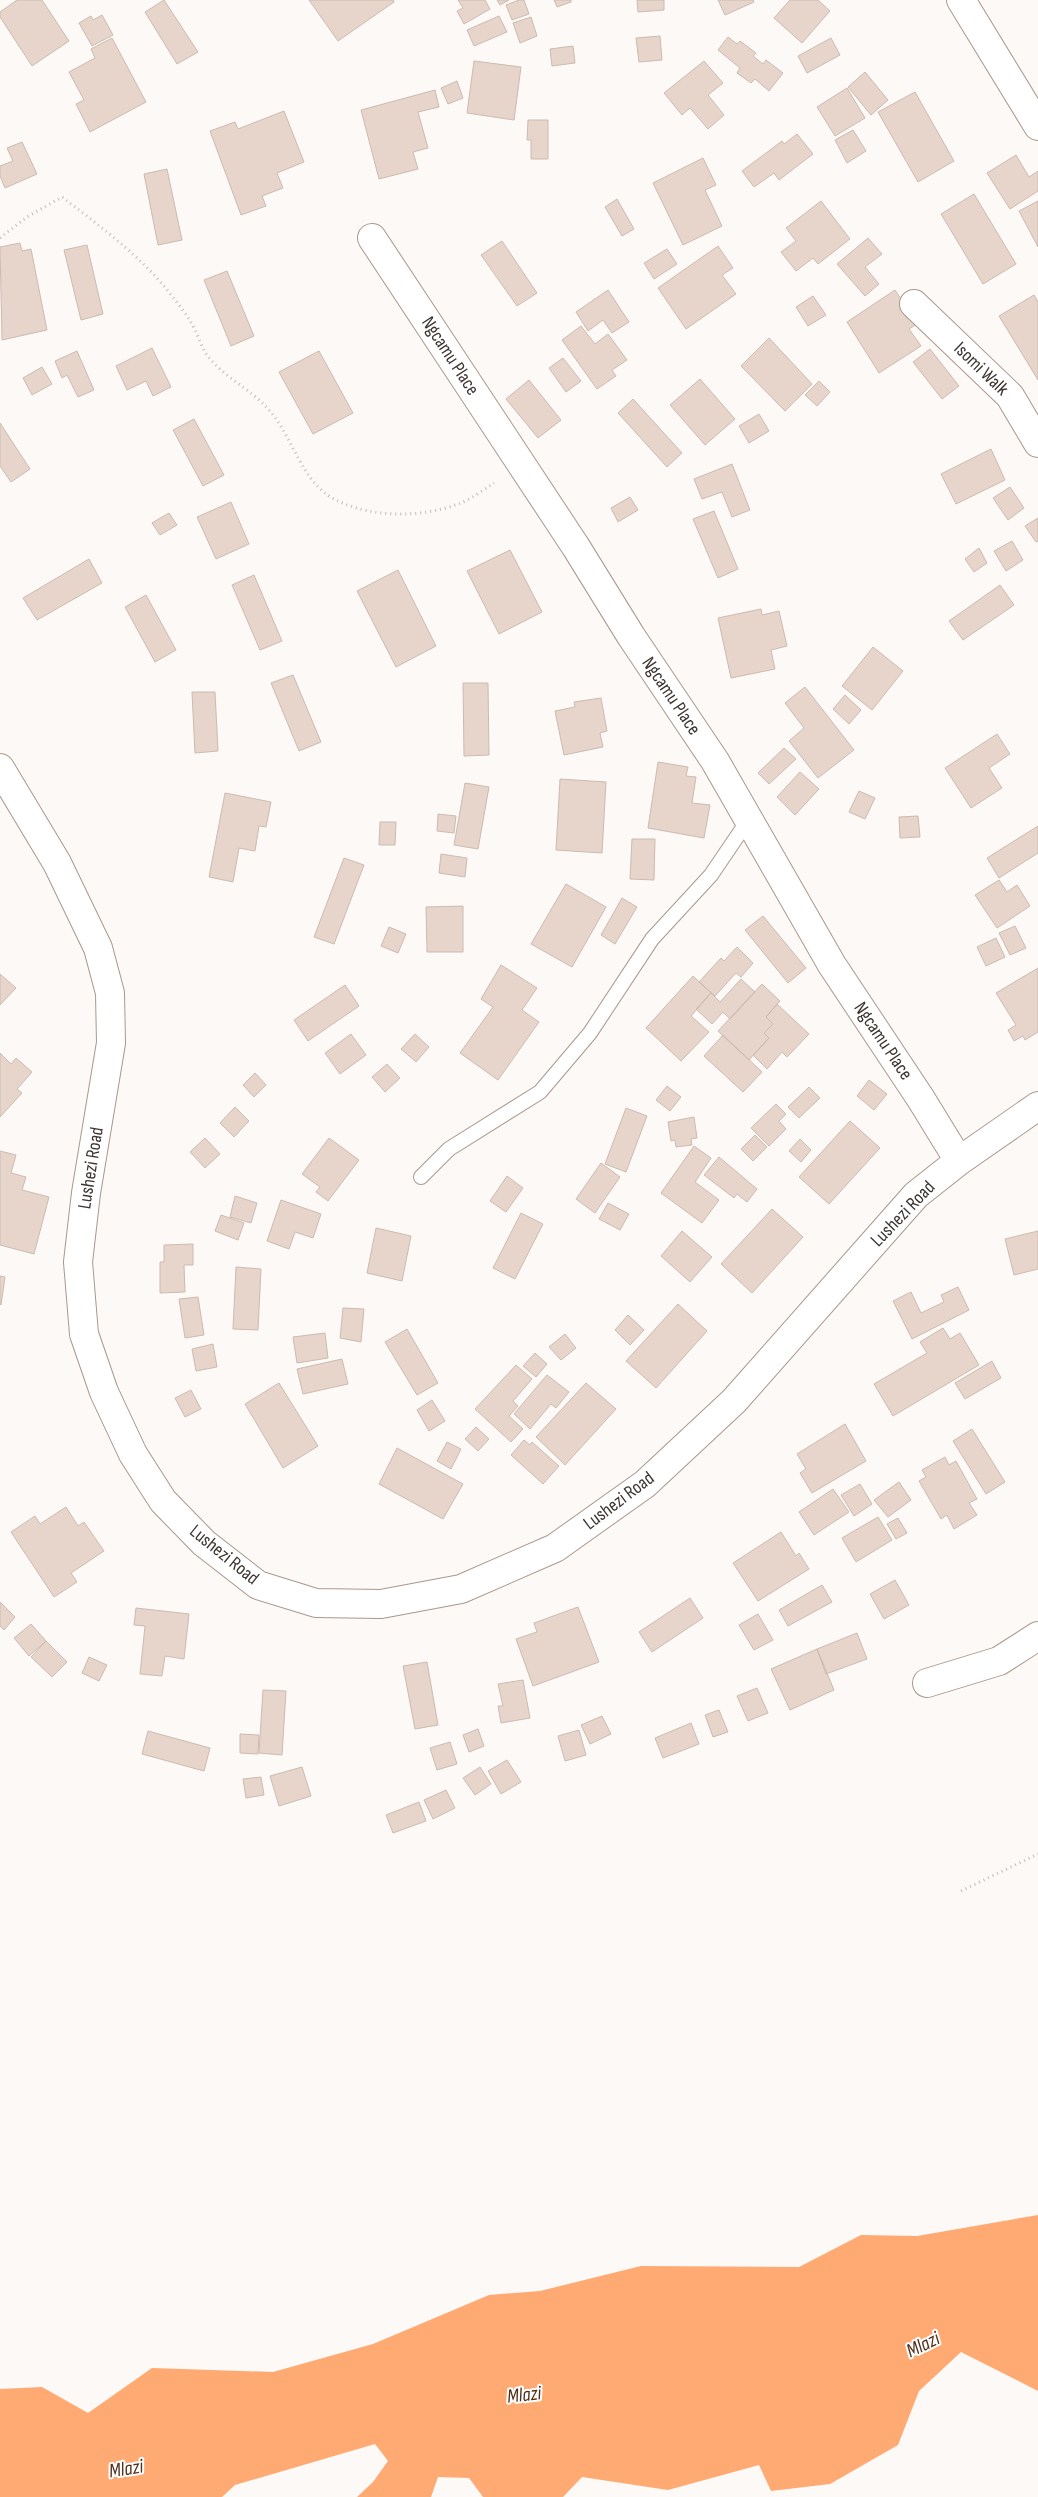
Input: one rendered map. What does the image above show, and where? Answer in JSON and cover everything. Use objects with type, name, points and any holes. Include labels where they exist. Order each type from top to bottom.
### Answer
[{"type":"street","points":[[961,0],[1038,126]]},
{"type":"street","name":"Ngcamu Place","points":[[372,238],[576,547],[631,636],[715,761],[832,965],[921,1099],[959,1161]]},
{"type":"street","name":"Isomi Walk","points":[[914,304],[1010,396],[1038,443]]},
{"type":"street","name":"Lushezi Road","points":[[0,768],[57,863],[98,948],[110,993],[111,1043],[86,1193],[78,1262],[84,1334],[104,1392],[133,1454],[163,1501],[204,1543],[258,1585],[316,1603],[381,1604],[461,1589],[555,1548],[645,1484],[734,1401],[916,1195],[959,1161],[1038,1106]]},
{"type":"street","points":[[927,1683],[999,1661],[1038,1636]]},
{"type":"lane","points":[[421,1176],[448,1149],[540,1092],[590,1033],[652,939],[711,875],[749,819]]},
{"type":"path","points":[[0,238],[27,217],[62,197],[112,236],[145,266],[170,294],[190,321],[206,354],[217,366],[269,410],[284,429],[316,486],[335,500],[354,507],[383,512],[421,514],[459,504],[521,464]]},
{"type":"path","points":[[961,1891],[1038,1854]]},
{"type":"water","name":"Mlazi","points":[[1038,2215],[1038,2391],[961,2352],[919,2391],[898,2445],[830,2484],[771,2491],[759,2465],[668,2490],[582,2477],[563,2497],[483,2497],[469,2478],[438,2477],[431,2497],[357,2497],[373,2482],[388,2461],[375,2444],[235,2485],[222,2497],[0,2497],[0,2389],[42,2387],[88,2413],[152,2368],[273,2372],[373,2344],[489,2295],[540,2291],[641,2266],[799,2267],[861,2235],[917,2236]]},
{"type":"building","points":[[17,0],[42,0],[69,41],[32,66],[0,17],[0,12]]},
{"type":"building","points":[[164,0],[198,52],[177,64],[145,12]]},
{"type":"building","points":[[309,0],[393,0],[394,2],[338,41]]},
{"type":"building","points":[[458,0],[485,0],[490,9],[464,24],[457,11],[463,8]]},
{"type":"building","points":[[497,0],[509,0],[500,5]]},
{"type":"building","points":[[524,0],[529,14],[512,20],[506,5]]},
{"type":"building","points":[[554,0],[571,0],[571,2],[557,7]]},
{"type":"building","points":[[637,0],[664,0],[664,10],[638,12]]},
{"type":"building","points":[[718,0],[753,0],[754,2],[725,15]]},
{"type":"building","points":[[790,0],[818,0],[830,11],[802,43],[774,18]]},
{"type":"building","points":[[102,15],[113,35],[92,46],[79,23],[91,16],[93,20]]},
{"type":"building","points":[[499,16],[507,32],[474,46],[467,30]]},
{"type":"building","points":[[531,17],[537,36],[520,43],[513,23]]},
{"type":"building","points":[[660,36],[662,60],[639,62],[636,38]]},
{"type":"building","points":[[728,37],[737,44],[740,41],[756,53],[753,56],[763,64],[766,60],[783,73],[769,91],[755,79],[751,83],[737,73],[740,68],[718,50]]},
{"type":"building","points":[[112,38],[146,102],[90,132],[76,104],[84,100],[69,72],[95,58],[91,49]]},
{"type":"building","points":[[831,38],[840,55],[807,73],[798,56]]},
{"type":"building","points":[[573,46],[575,63],[552,66],[550,49]]},
{"type":"building","points":[[474,61],[521,67],[514,120],[467,113]]},
{"type":"building","points":[[704,61],[723,83],[708,95],[724,115],[708,129],[690,108],[682,115],[664,93]]},
{"type":"building","points":[[865,72],[888,100],[871,115],[848,87]]},
{"type":"building","points":[[457,81],[463,98],[448,104],[441,88]]},
{"type":"building","points":[[847,88],[865,118],[835,136],[817,107]]},
{"type":"building","points":[[435,90],[439,107],[418,112],[428,148],[413,152],[418,169],[379,179],[361,110]]},
{"type":"building","points":[[915,92],[954,161],[918,182],[878,112]]},
{"type":"building","points":[[284,111],[304,162],[277,173],[283,188],[262,196],[266,206],[241,215],[210,131],[235,122],[238,129]]},
{"type":"building","points":[[528,120],[548,120],[548,159],[531,159],[531,140],[527,140]]},
{"type":"building","points":[[853,130],[866,151],[847,163],[835,140]]},
{"type":"building","points":[[797,134],[813,154],[779,180],[774,173],[754,187],[742,171],[782,141],[784,144]]},
{"type":"building","points":[[22,142],[37,174],[5,188],[0,176],[0,166],[13,161],[7,148]]},
{"type":"building","points":[[1016,155],[1029,177],[1038,171],[1038,191],[1010,209],[987,173]]},
{"type":"building","points":[[703,158],[716,185],[705,190],[722,226],[683,245],[653,183]]},
{"type":"building","points":[[167,169],[182,240],[158,245],[144,174]]},
{"type":"building","points":[[974,194],[1016,264],[983,284],[941,214]]},
{"type":"building","points":[[617,199],[634,229],[622,236],[605,207]]},
{"type":"building","points":[[821,201],[850,239],[818,264],[813,258],[796,271],[781,252],[796,241],[786,228]]},
{"type":"building","points":[[1038,201],[1038,247],[1019,211]]},
{"type":"building","points":[[868,238],[882,254],[865,267],[879,284],[865,296],[837,264]]},
{"type":"building","points":[[502,241],[537,293],[517,306],[481,255]]},
{"type":"building","points":[[20,243],[22,251],[31,249],[47,330],[2,340],[0,247]]},
{"type":"building","points":[[87,245],[103,314],[81,320],[64,250]]},
{"type":"building","points":[[718,246],[733,268],[722,275],[736,294],[686,329],[658,288]]},
{"type":"building","points":[[667,249],[677,264],[654,279],[644,263]]},
{"type":"building","points":[[227,271],[254,336],[231,346],[204,280]]},
{"type":"building","points":[[608,290],[629,322],[612,333],[603,320],[588,331],[576,312]]},
{"type":"building","points":[[895,290],[917,324],[909,329],[921,346],[879,373],[847,322]]},
{"type":"building","points":[[1034,295],[1038,302],[1038,380],[999,316]]},
{"type":"building","points":[[813,296],[826,315],[808,326],[796,307]]},
{"type":"building","points":[[581,326],[595,344],[608,334],[627,360],[612,370],[616,376],[597,389],[562,340]]},
{"type":"building","points":[[769,338],[812,384],[785,411],[741,366]]},
{"type":"building","points":[[152,348],[171,387],[153,396],[146,381],[127,390],[116,366]]},
{"type":"building","points":[[930,349],[959,386],[942,399],[913,362]]},
{"type":"building","points":[[77,351],[94,390],[78,397],[67,375],[62,378],[55,361]]},
{"type":"building","points":[[319,351],[353,413],[313,434],[279,372]]},
{"type":"building","points":[[563,358],[581,381],[566,392],[549,368]]},
{"type":"building","points":[[42,367],[52,384],[32,395],[23,378]]},
{"type":"building","points":[[700,379],[735,419],[705,445],[670,405]]},
{"type":"building","points":[[529,380],[561,420],[538,438],[506,399]]},
{"type":"building","points":[[819,381],[830,392],[817,406],[805,395]]},
{"type":"building","points":[[633,399],[682,453],[667,467],[618,413]]},
{"type":"building","points":[[759,414],[769,431],[749,443],[739,426]]},
{"type":"building","points":[[194,419],[224,475],[203,486],[173,430]]},
{"type":"building","points":[[0,423],[30,469],[11,482],[0,466]]},
{"type":"building","points":[[991,449],[1005,480],[956,504],[941,474]]},
{"type":"building","points":[[732,464],[750,510],[732,517],[722,492],[702,499],[694,479]]},
{"type":"building","points":[[1010,487],[1024,508],[1008,520],[993,498]]},
{"type":"building","points":[[630,497],[638,510],[618,522],[611,508]]},
{"type":"building","points":[[231,502],[249,544],[216,559],[197,517]]},
{"type":"building","points":[[714,511],[738,569],[718,578],[693,519]]},
{"type":"building","points":[[169,513],[177,525],[160,535],[152,523]]},
{"type":"building","points":[[1038,518],[1038,541],[1036,542],[1025,526]]},
{"type":"building","points":[[1012,541],[1023,560],[1006,571],[994,551]]},
{"type":"building","points":[[979,548],[987,563],[974,572],[965,559]]},
{"type":"building","points":[[510,550],[542,612],[499,634],[467,571]]},
{"type":"building","points":[[89,559],[102,583],[37,620],[23,598]]},
{"type":"building","points":[[398,570],[436,646],[396,667],[357,591]]},
{"type":"building","points":[[254,575],[282,641],[260,650],[232,585]]},
{"type":"building","points":[[1000,585],[1014,605],[963,640],[949,621]]},
{"type":"building","points":[[146,595],[176,650],[155,662],[125,607]]},
{"type":"building","points":[[761,609],[762,615],[779,611],[787,646],[771,650],[775,669],[731,678],[718,618]]},
{"type":"building","points":[[873,647],[903,671],[872,710],[842,686]]},
{"type":"building","points":[[293,675],[321,742],[299,751],[271,683]]},
{"type":"building","points":[[463,683],[488,683],[489,755],[464,756]]},
{"type":"building","points":[[805,687],[854,750],[818,778],[789,741],[804,728],[785,703]]},
{"type":"building","points":[[192,692],[215,692],[218,751],[195,753]]},
{"type":"building","points":[[845,695],[861,710],[849,724],[833,709]]},
{"type":"building","points":[[601,698],[607,731],[600,733],[603,747],[564,755],[555,711],[575,707],[574,702]]},
{"type":"building","points":[[997,734],[1010,754],[989,768],[1002,788],[971,808],[945,768]]},
{"type":"building","points":[[784,748],[796,759],[769,784],[758,773]]},
{"type":"building","points":[[658,762],[688,767],[686,776],[696,777],[692,803],[710,805],[704,838],[648,828]]},
{"type":"building","points":[[800,772],[819,789],[795,815],[777,797]]},
{"type":"building","points":[[560,779],[606,782],[602,853],[556,850]]},
{"type":"building","points":[[465,783],[489,787],[478,849],[454,845]]},
{"type":"building","points":[[859,791],[875,798],[865,819],[849,812]]},
{"type":"building","points":[[225,793],[271,802],[266,827],[259,826],[255,851],[239,848],[233,882],[209,877]]},
{"type":"building","points":[[438,814],[456,816],[454,833],[437,831]]},
{"type":"building","points":[[918,816],[920,837],[900,838],[899,817]]},
{"type":"building","points":[[380,822],[396,822],[395,845],[379,845]]},
{"type":"building","points":[[1038,826],[1038,853],[999,878],[987,858]]},
{"type":"building","points":[[632,839],[655,839],[654,880],[630,879]]},
{"type":"building","points":[[441,854],[467,858],[465,877],[439,873]]},
{"type":"building","points":[[344,858],[364,865],[334,944],[314,937]]},
{"type":"building","points":[[999,880],[1007,892],[1017,885],[1030,906],[997,928],[975,895]]},
{"type":"building","points":[[566,884],[606,907],[572,967],[531,944]]},
{"type":"building","points":[[622,898],[637,907],[615,944],[601,935]]},
{"type":"building","points":[[463,906],[463,952],[427,952],[426,907]]},
{"type":"building","points":[[763,916],[806,968],[788,983],[745,930]]},
{"type":"building","points":[[1015,926],[1026,948],[1010,955],[999,933]]},
{"type":"building","points":[[389,927],[406,934],[398,953],[381,946]]},
{"type":"building","points":[[996,938],[1005,957],[986,966],[977,947]]},
{"type":"building","points":[[737,947],[753,963],[741,977],[736,973],[715,996],[699,982],[721,958],[724,961]]},
{"type":"building","points":[[501,965],[537,988],[522,1010],[539,1022],[498,1080],[460,1053],[493,1007],[481,999]]},
{"type":"building","points":[[1038,968],[1038,1032],[1025,1040],[1023,1036],[1014,1041],[1008,1030],[1016,1025],[996,993]]},
{"type":"building","points":[[0,974],[16,988],[0,1005]]},
{"type":"building","points":[[693,976],[711,993],[691,1016],[709,1032],[681,1061],[646,1028]]},
{"type":"building","points":[[741,979],[755,992],[730,1019],[723,1012],[712,1024],[696,1009],[711,993],[720,1002]]},
{"type":"building","points":[[762,984],[780,1001],[766,1017],[773,1024],[764,1033],[769,1038],[749,1060],[718,1031]]},
{"type":"building","points":[[345,985],[359,1006],[308,1041],[294,1020]]},
{"type":"building","points":[[777,1004],[809,1034],[787,1057],[782,1052],[767,1069],[753,1055],[769,1038],[764,1033],[773,1024],[766,1017]]},
{"type":"building","points":[[351,1034],[366,1055],[340,1074],[325,1053]]},
{"type":"building","points":[[415,1034],[429,1047],[416,1062],[401,1049]]},
{"type":"building","points":[[723,1035],[762,1072],[743,1092],[704,1056]]},
{"type":"building","points":[[0,1053],[11,1064],[16,1058],[32,1072],[17,1089],[22,1093],[0,1117]]},
{"type":"building","points":[[387,1064],[400,1078],[385,1092],[372,1077]]},
{"type":"building","points":[[255,1073],[266,1085],[254,1097],[243,1085]]},
{"type":"building","points":[[869,1080],[887,1094],[874,1110],[857,1096]]},
{"type":"building","points":[[667,1086],[681,1097],[670,1111],[656,1100]]},
{"type":"building","points":[[809,1087],[820,1098],[799,1118],[788,1107]]},
{"type":"building","points":[[776,1104],[786,1114],[779,1121],[786,1129],[769,1146],[751,1128]]},
{"type":"building","points":[[235,1107],[249,1121],[234,1137],[220,1123]]},
{"type":"building","points":[[626,1108],[647,1116],[626,1172],[605,1164]]},
{"type":"building","points":[[694,1117],[697,1138],[691,1139],[692,1145],[676,1147],[675,1140],[671,1141],[668,1122]]},
{"type":"building","points":[[850,1121],[880,1148],[829,1204],[799,1177]]},
{"type":"building","points":[[755,1135],[767,1147],[753,1161],[741,1149]]},
{"type":"building","points":[[205,1138],[220,1154],[205,1168],[190,1152]]},
{"type":"building","points":[[329,1138],[359,1160],[328,1201],[316,1192],[320,1187],[302,1174]]},
{"type":"building","points":[[800,1139],[811,1150],[801,1162],[789,1151]]},
{"type":"building","points":[[694,1146],[711,1158],[695,1182],[719,1200],[702,1223],[661,1193]]},
{"type":"building","points":[[0,1151],[16,1155],[11,1173],[26,1177],[22,1190],[49,1197],[34,1254],[0,1245]]},
{"type":"building","points":[[719,1157],[757,1189],[747,1202],[737,1194],[734,1198],[704,1175]]},
{"type":"building","points":[[601,1163],[620,1177],[595,1213],[576,1199]]},
{"type":"building","points":[[507,1176],[523,1188],[506,1212],[490,1201]]},
{"type":"building","points":[[235,1196],[257,1203],[251,1223],[230,1217]]},
{"type":"building","points":[[281,1200],[321,1214],[313,1238],[295,1232],[289,1249],[267,1241]]},
{"type":"building","points":[[608,1203],[629,1214],[620,1230],[599,1219]]},
{"type":"building","points":[[772,1209],[803,1237],[752,1293],[721,1264]]},
{"type":"building","points":[[521,1213],[543,1224],[515,1279],[493,1268]]},
{"type":"building","points":[[221,1215],[244,1223],[238,1240],[215,1231]]},
{"type":"building","points":[[376,1228],[411,1236],[402,1281],[367,1273]]},
{"type":"building","points":[[682,1231],[712,1257],[690,1282],[661,1256]]},
{"type":"building","points":[[1038,1231],[1038,1269],[1014,1275],[1005,1239]]},
{"type":"building","points":[[193,1244],[193,1265],[184,1265],[185,1292],[160,1293],[160,1262],[164,1262],[164,1245]]},
{"type":"building","points":[[236,1267],[261,1269],[258,1330],[233,1329]]},
{"type":"building","points":[[0,1276],[5,1277],[1,1305],[0,1304]]},
{"type":"building","points":[[958,1287],[969,1310],[912,1339],[893,1301],[911,1292],[921,1313],[944,1302],[941,1295]]},
{"type":"building","points":[[198,1297],[204,1335],[185,1338],[179,1299]]},
{"type":"building","points":[[678,1304],[707,1331],[656,1388],[626,1361]]},
{"type":"building","points":[[343,1308],[364,1309],[361,1342],[340,1338]]},
{"type":"building","points":[[628,1315],[644,1330],[630,1345],[615,1330]]},
{"type":"building","points":[[943,1328],[950,1339],[960,1333],[979,1365],[893,1416],[874,1384],[927,1353],[920,1342]]},
{"type":"building","points":[[407,1329],[438,1383],[417,1395],[385,1342]]},
{"type":"building","points":[[325,1333],[328,1358],[297,1363],[293,1337]]},
{"type":"building","points":[[565,1334],[576,1348],[561,1360],[549,1347]]},
{"type":"building","points":[[213,1344],[217,1367],[196,1371],[192,1349]]},
{"type":"building","points":[[535,1353],[547,1364],[536,1377],[523,1366]]},
{"type":"building","points":[[342,1359],[348,1384],[303,1394],[297,1369]]},
{"type":"building","points":[[992,1361],[1001,1378],[965,1399],[955,1383]]},
{"type":"building","points":[[516,1365],[532,1379],[513,1401],[518,1406],[509,1416],[523,1429],[511,1442],[475,1409]]},
{"type":"building","points":[[547,1375],[569,1392],[556,1408],[551,1404],[530,1429],[514,1414]]},
{"type":"building","points":[[279,1383],[318,1446],[283,1468],[245,1404]]},
{"type":"building","points":[[586,1383],[616,1409],[565,1465],[536,1437]]},
{"type":"building","points":[[191,1390],[201,1409],[185,1417],[175,1398]]},
{"type":"building","points":[[432,1400],[445,1421],[429,1431],[417,1410]]},
{"type":"building","points":[[845,1424],[866,1461],[812,1493],[800,1473],[806,1469],[797,1454]]},
{"type":"building","points":[[476,1427],[489,1439],[478,1451],[465,1439]]},
{"type":"building","points":[[972,1429],[1005,1482],[986,1494],[953,1441]]},
{"type":"building","points":[[524,1440],[530,1445],[532,1442],[559,1466],[543,1484],[511,1455]]},
{"type":"building","points":[[447,1442],[461,1449],[451,1469],[437,1461]]},
{"type":"building","points":[[397,1448],[463,1484],[443,1519],[379,1484]]},
{"type":"building","points":[[945,1457],[949,1465],[956,1461],[977,1499],[969,1503],[977,1515],[954,1529],[947,1515],[941,1519],[919,1481],[926,1477],[922,1470]]},
{"type":"building","points":[[899,1482],[911,1500],[888,1517],[874,1500]]},
{"type":"building","points":[[860,1484],[872,1504],[854,1516],[841,1495]]},
{"type":"building","points":[[833,1489],[849,1512],[814,1535],[799,1512]]},
{"type":"building","points":[[66,1507],[78,1526],[84,1522],[104,1551],[71,1573],[77,1582],[54,1597],[11,1532],[35,1516],[40,1524]]},
{"type":"building","points":[[878,1517],[892,1540],[856,1562],[842,1538]]},
{"type":"building","points":[[898,1518],[907,1533],[896,1539],[887,1524]]},
{"type":"building","points":[[781,1532],[796,1556],[799,1553],[809,1569],[758,1601],[733,1563]]},
{"type":"building","points":[[895,1580],[909,1605],[884,1619],[870,1594]]},
{"type":"building","points":[[822,1585],[832,1602],[788,1626],[779,1610]]},
{"type":"building","points":[[690,1598],[703,1618],[652,1652],[639,1632]]},
{"type":"building","points":[[0,1602],[15,1617],[4,1630],[0,1626]]},
{"type":"building","points":[[578,1607],[599,1662],[533,1686],[516,1639],[537,1632],[534,1623]]},
{"type":"building","points":[[136,1608],[189,1614],[184,1659],[165,1656],[162,1676],[140,1674],[145,1626],[134,1625]]},
{"type":"building","points":[[758,1614],[773,1640],[754,1650],[739,1625]]},
{"type":"building","points":[[31,1624],[46,1641],[29,1656],[14,1638]]},
{"type":"building","points":[[857,1633],[867,1659],[826,1674],[817,1649]]},
{"type":"building","points":[[46,1641],[67,1662],[52,1677],[31,1657]]},
{"type":"building","points":[[817,1649],[834,1690],[790,1710],[771,1669]]},
{"type":"building","points":[[89,1657],[107,1665],[99,1681],[82,1673]]},
{"type":"building","points":[[427,1662],[438,1725],[415,1729],[403,1666]]},
{"type":"building","points":[[523,1680],[530,1718],[501,1723],[498,1706],[503,1706],[498,1684]]},
{"type":"building","points":[[757,1688],[768,1713],[748,1721],[737,1696]]},
{"type":"building","points":[[263,1690],[286,1691],[282,1755],[259,1753]]},
{"type":"building","points":[[719,1710],[728,1732],[713,1737],[705,1715]]},
{"type":"building","points":[[602,1716],[611,1734],[590,1744],[581,1725]]},
{"type":"building","points":[[691,1723],[699,1744],[663,1758],[655,1738]]},
{"type":"building","points":[[478,1729],[484,1746],[469,1752],[463,1735]]},
{"type":"building","points":[[579,1730],[586,1755],[565,1761],[558,1736]]},
{"type":"building","points":[[148,1731],[210,1748],[204,1771],[142,1754]]},
{"type":"building","points":[[240,1734],[259,1735],[258,1754],[240,1753]]},
{"type":"building","points":[[450,1742],[457,1764],[437,1770],[430,1748]]},
{"type":"building","points":[[507,1760],[521,1782],[501,1794],[488,1771]]},
{"type":"building","points":[[302,1767],[311,1796],[279,1806],[270,1776]]},
{"type":"building","points":[[480,1767],[491,1784],[475,1795],[463,1778]]},
{"type":"building","points":[[261,1777],[264,1795],[246,1798],[243,1779]]},
{"type":"building","points":[[446,1790],[455,1808],[433,1819],[424,1800]]},
{"type":"building","points":[[419,1802],[426,1821],[393,1833],[386,1815]]}]
